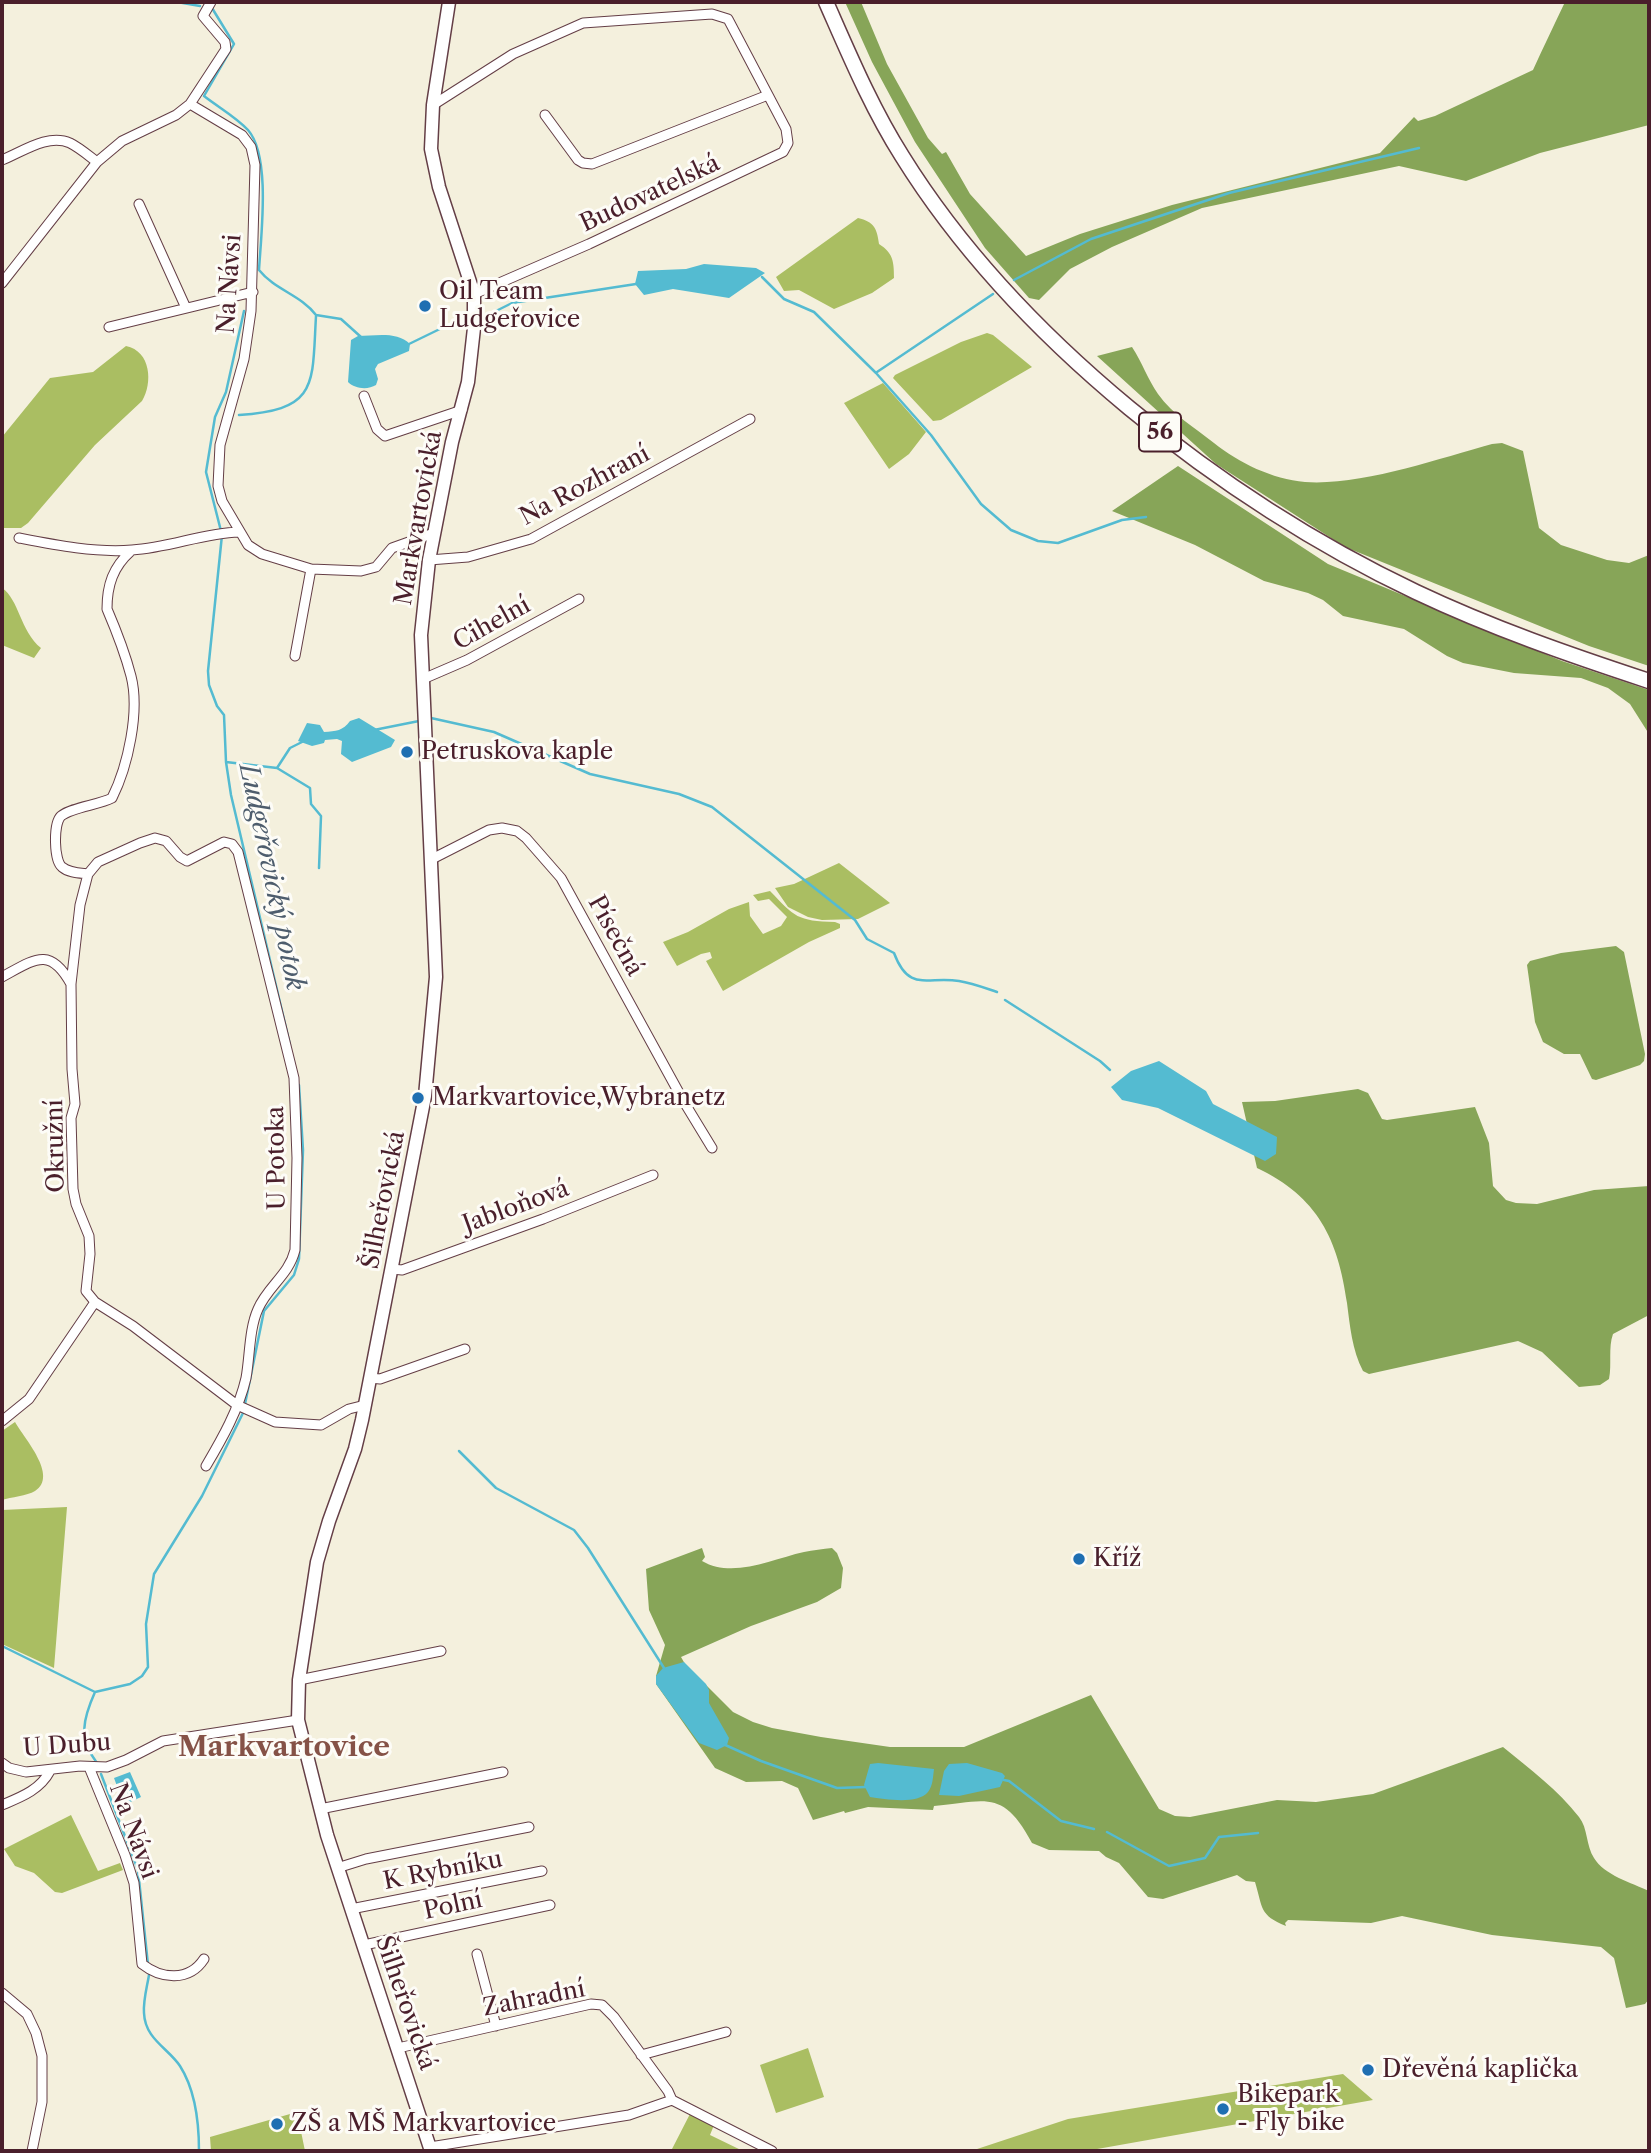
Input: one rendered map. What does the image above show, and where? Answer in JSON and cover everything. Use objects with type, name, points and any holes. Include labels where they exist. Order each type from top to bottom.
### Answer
[{"type":"main road","name":"56","points":[[826,2],[883,124],[901,156],[946,220],[971,253],[1021,308],[1066,352],[1136,413],[1264,506],[1314,537],[1413,591],[1534,642],[1649,681]]},
{"type":"street","points":[[2,283],[97,162],[122,141],[176,115],[190,104],[226,49],[225,42],[203,16],[211,2]]},
{"type":"street","name":"Markvartovická","points":[[421,635],[429,560],[472,352],[474,295],[434,169],[431,149],[433,105],[449,2]]},
{"type":"street","name":"Budovatelská","points":[[433,105],[513,54],[583,23],[712,13],[728,19],[786,129],[788,143],[783,152],[474,295]]},
{"type":"street","name":"Budovatelská","points":[[545,115],[578,160],[592,164],[768,95]]},
{"type":"street","name":"Na Návsi","points":[[190,104],[242,135],[251,147],[255,165],[253,292],[244,359],[220,444],[218,468],[218,486],[222,501],[239,533],[248,545],[262,554],[311,569],[361,570],[376,567],[392,548],[434,533]]},
{"type":"street","points":[[2,160],[38,143],[60,141],[71,144],[97,162]]},
{"type":"street","points":[[139,204],[186,308]]},
{"type":"street","points":[[109,327],[253,292]]},
{"type":"street","name":"Markvartovická","points":[[364,396],[377,429],[384,436],[461,410]]},
{"type":"street","name":"Na Rozhraní","points":[[429,560],[468,557],[531,539],[750,419]]},
{"type":"street","points":[[19,538],[131,551],[221,533],[239,533]]},
{"type":"street","points":[[88,874],[63,869],[58,863],[55,826],[63,814],[112,798],[124,768],[132,722],[132,678],[107,603],[112,576],[120,561],[131,551]]},
{"type":"street","points":[[295,656],[311,569]]},
{"type":"street","name":"Cihelní","points":[[423,680],[445,671],[579,599]]},
{"type":"street","name":"Šilheřovická","points":[[421,635],[436,944],[425,1096],[355,1449],[317,1562],[299,1680],[298,1720],[337,1868],[430,2149]]},
{"type":"street","name":"Písečná","points":[[432,859],[489,830],[502,828],[517,831],[534,846],[561,878],[712,1148]]},
{"type":"street","name":"U Potoka","points":[[88,874],[99,862],[155,838],[166,841],[187,862],[224,842],[232,844],[238,852],[294,1078],[295,1250],[292,1264],[259,1306],[246,1380],[229,1425],[206,1466]]},
{"type":"street","name":"Okružní","points":[[88,874],[80,905],[71,984],[75,1104],[71,1118],[73,1189],[89,1236],[86,1290],[95,1302]]},
{"type":"street","points":[[2,977],[40,960],[50,960],[61,966],[71,984]]},
{"type":"street","name":"Jabloňová","points":[[392,1269],[402,1270],[543,1219],[653,1175]]},
{"type":"street","points":[[2,1421],[29,1399],[95,1302],[133,1326],[237,1405],[275,1422],[321,1425],[349,1409],[365,1405]]},
{"type":"street","points":[[370,1378],[380,1379],[465,1349]]},
{"type":"street","points":[[299,1680],[441,1650]]},
{"type":"street","name":"U Dubu","points":[[2,1763],[9,1768],[26,1772],[107,1766],[126,1760],[163,1741],[298,1720]]},
{"type":"street","name":"Na Návsi","points":[[89,1767],[134,1884],[142,1964],[152,1972],[172,1976],[192,1971],[204,1959]]},
{"type":"street","points":[[2,1805],[36,1788],[50,1771]]},
{"type":"street","points":[[320,1809],[503,1772]]},
{"type":"street","points":[[337,1868],[366,1859],[529,1827]]},
{"type":"street","name":"K Rybníku","points":[[351,1909],[542,1871]]},
{"type":"street","name":"Polní","points":[[363,1945],[550,1905]]},
{"type":"street","points":[[477,1954],[496,2026]]},
{"type":"street","points":[[2,1993],[27,2014],[42,2056],[42,2102],[32,2151]]},
{"type":"street","name":"Zahradní","points":[[398,2048],[591,2004],[602,2005],[614,2017],[672,2100]]},
{"type":"street","points":[[641,2055],[726,2032]]},
{"type":"street","points":[[430,2149],[629,2115],[672,2100],[772,2151]]},
{"type":"green space","points":[[845,2],[861,2],[887,64],[928,138],[942,154],[946,152],[970,194],[1026,256],[1080,234],[1172,205],[1380,153],[1414,117],[1418,121],[1435,116],[1533,70],[1565,2],[1649,2],[1649,125],[1540,153],[1466,181],[1399,166],[1202,208],[1112,247],[1070,269],[1039,300],[1029,298],[985,248],[915,142],[872,62]]},
{"type":"green space","points":[[858,218],[874,226],[879,244],[892,258],[894,278],[872,293],[834,309],[799,290],[784,291],[776,277]]},
{"type":"green space","points":[[987,333],[1032,367],[941,420],[933,421],[893,378],[961,342]]},
{"type":"green space","points":[[126,346],[141,354],[148,369],[148,386],[142,401],[95,445],[28,523],[21,528],[2,528],[2,437],[50,378],[93,372]]},
{"type":"green space","points":[[1132,347],[1158,394],[1177,415],[1234,457],[1256,469],[1280,477],[1305,482],[1350,480],[1399,470],[1492,444],[1502,443],[1523,451],[1539,528],[1561,545],[1607,560],[1629,563],[1649,555],[1649,666],[1589,646],[1345,547],[1216,464],[1097,356]]},
{"type":"green space","points":[[883,383],[926,432],[909,454],[889,469],[844,403]]},
{"type":"green space","points":[[1178,466],[1328,564],[1562,661],[1649,690],[1649,734],[1630,704],[1608,688],[1581,678],[1514,673],[1463,663],[1404,629],[1343,616],[1323,600],[1308,593],[1264,581],[1195,545],[1112,511]]},
{"type":"green space","points":[[2,588],[8,593],[28,633],[41,648],[34,658],[2,645]]},
{"type":"green space","points":[[839,863],[890,903],[858,919],[822,920],[808,917],[788,907],[775,888],[794,884]]},
{"type":"green space","points":[[770,891],[798,916],[835,922],[840,924],[840,928],[809,942],[723,991],[706,961],[712,958],[710,952],[677,966],[663,942],[688,932],[729,909],[749,902],[750,916],[763,934],[781,926],[787,917],[769,899],[758,901],[753,895]]},
{"type":"green space","points":[[1616,946],[1624,952],[1645,1054],[1644,1061],[1640,1065],[1596,1080],[1592,1079],[1580,1054],[1564,1054],[1543,1042],[1535,1022],[1527,965],[1530,961],[1561,953]]},
{"type":"green space","points":[[1358,1089],[1368,1093],[1382,1119],[1387,1120],[1475,1107],[1489,1143],[1493,1186],[1506,1200],[1537,1204],[1594,1190],[1649,1186],[1649,1315],[1613,1334],[1609,1379],[1600,1385],[1579,1387],[1542,1352],[1518,1341],[1369,1374],[1363,1371],[1354,1346],[1343,1280],[1331,1240],[1322,1222],[1296,1192],[1257,1168],[1242,1102],[1275,1101]]},
{"type":"green space","points":[[15,1422],[32,1447],[42,1467],[43,1476],[35,1491],[2,1500],[2,1431]]},
{"type":"green space","points":[[67,1507],[54,1668],[2,1644],[2,1510]]},
{"type":"green space","points":[[702,1548],[705,1557],[702,1561],[714,1566],[739,1568],[832,1548],[843,1568],[841,1588],[817,1602],[751,1626],[681,1657],[733,1712],[772,1728],[890,1747],[964,1747],[1091,1695],[1159,1809],[1175,1816],[1190,1817],[1277,1800],[1316,1802],[1373,1794],[1503,1747],[1571,1807],[1584,1826],[1591,1853],[1604,1869],[1649,1891],[1649,1999],[1645,2004],[1626,2008],[1614,1958],[1601,1947],[1492,1935],[1402,1916],[1371,1923],[1288,1920],[1286,1926],[1263,1910],[1255,1882],[1246,1881],[1237,1875],[1163,1899],[1148,1897],[1119,1863],[1099,1851],[1049,1850],[1032,1843],[1012,1814],[992,1802],[934,1806],[933,1810],[868,1807],[813,1820],[798,1788],[782,1781],[746,1782],[715,1768],[656,1684],[665,1645],[649,1610],[646,1569]]},
{"type":"green space","points":[[71,1815],[98,1871],[120,1863],[123,1870],[62,1893],[55,1892],[34,1873],[15,1866],[4,1849]]},
{"type":"green space","points":[[808,2048],[824,2097],[776,2113],[760,2065]]},
{"type":"green space","name":"Bikepark - Fly bike","points":[[1343,2074],[1373,2100],[1086,2151],[971,2151],[1068,2119]]},
{"type":"green space","name":"ZŠ a MŠ Markvartovice","points":[[297,2112],[305,2151],[211,2151],[210,2137]]},
{"type":"green space","points":[[691,2112],[714,2125],[710,2135],[743,2151],[672,2149]]},
{"type":"water","points":[[704,264],[756,268],[765,273],[729,298],[673,289],[644,295],[635,284],[638,271],[686,269]]},
{"type":"water","points":[[358,336],[399,337],[410,344],[409,351],[378,364],[375,369],[378,379],[376,385],[369,388],[358,387],[348,382],[351,340]]},
{"type":"water","points":[[359,718],[395,740],[391,747],[352,762],[341,754],[342,741],[337,739],[325,740],[324,743],[312,746],[298,741],[307,723],[320,725],[324,732],[328,732],[342,729],[350,721]]},
{"type":"water","points":[[1159,1061],[1206,1091],[1213,1104],[1277,1137],[1276,1154],[1265,1161],[1158,1108],[1122,1100],[1111,1087],[1131,1071]]},
{"type":"water","points":[[684,1662],[706,1684],[709,1703],[729,1738],[727,1745],[717,1750],[699,1743],[656,1684],[656,1676],[663,1668]]},
{"type":"water","points":[[967,1763],[1002,1773],[1005,1776],[1000,1787],[959,1796],[939,1795],[944,1771],[949,1764]]},
{"type":"water","points":[[870,1764],[934,1769],[930,1790],[923,1796],[909,1800],[870,1797],[864,1785]]},
{"type":"water","points":[[130,1772],[141,1797],[124,1805],[114,1778]]},
{"type":"waterway","name":"Ludgeřovický potok","points":[[177,2],[200,6]]},
{"type":"waterway","name":"Ludgeřovický potok","points":[[212,8],[234,44],[204,96],[243,125],[255,142],[260,158],[263,197],[259,270],[273,283],[303,302],[316,315],[341,319],[361,337]]},
{"type":"waterway","points":[[1014,280],[1091,239],[1229,193],[1419,148]]},
{"type":"waterway","points":[[762,277],[784,299],[814,312],[876,373],[931,435],[981,504],[1011,530],[1038,541],[1058,543],[1122,520],[1146,517]]},
{"type":"waterway","points":[[482,318],[512,303],[636,284]]},
{"type":"waterway","points":[[877,372],[993,294]]},
{"type":"waterway","name":"Ludgeřovický potok","points":[[244,311],[226,392],[215,417],[206,472],[222,535],[208,671],[209,685],[217,706],[224,715],[226,762],[231,795],[290,1045]]},
{"type":"waterway","points":[[239,415],[284,407],[306,389],[314,359],[316,316]]},
{"type":"waterway","points":[[409,344],[446,326]]},
{"type":"waterway","points":[[431,718],[494,732],[590,774],[679,794],[712,807],[855,920],[867,939],[894,953],[906,974],[920,980],[959,981],[997,992]]},
{"type":"waterway","points":[[374,730],[419,721]]},
{"type":"waterway","points":[[226,762],[277,768],[290,748],[304,741]]},
{"type":"waterway","points":[[277,768],[310,788],[311,804],[321,816],[319,868]]},
{"type":"waterway","points":[[1005,1000],[1110,1070]]},
{"type":"waterway","name":"Ludgeřovický potok","points":[[245,1404],[264,1311],[294,1275],[299,1259],[303,1150],[299,1085]]},
{"type":"waterway","name":"Ludgeřovický potok","points":[[97,1763],[87,1745],[84,1728],[95,1692],[130,1684],[142,1676],[148,1667],[146,1624],[154,1574],[202,1496],[243,1413]]},
{"type":"waterway","points":[[459,1451],[496,1488],[574,1530],[664,1668]]},
{"type":"waterway","points":[[2,1646],[95,1692]]},
{"type":"waterway","points":[[723,1744],[761,1761],[837,1788],[866,1787]]},
{"type":"waterway","name":"Ludgeřovický potok","points":[[101,1774],[138,1870],[148,1965]]},
{"type":"waterway","points":[[1004,1780],[1009,1781],[1061,1821],[1094,1829]]},
{"type":"waterway","points":[[1107,1832],[1169,1866],[1205,1858],[1219,1837],[1258,1833]]},
{"type":"waterway","name":"Ludgeřovický potok","points":[[149,1975],[144,2004],[145,2022],[148,2030],[180,2066],[190,2086],[197,2118],[199,2151]]},
{"type":"place","name":"Oil Team Ludgeřovice","points":[[425,306]]},
{"type":"place","name":"Petruskova kaple","points":[[407,752]]},
{"type":"place","name":"Markvartovice,Wybranetz","points":[[418,1098]]},
{"type":"place","name":"Kříž","points":[[1079,1559]]},
{"type":"place","name":"Dřevěná kaplička","points":[[1368,2070]]},
{"type":"place","name":"Bikepark - Fly bike","points":[[1223,2109]]},
{"type":"place","name":"ZŠ a MŠ Markvartovice","points":[[277,2124]]},
{"type":"district","name":"Markvartovice","points":[[284,1748]]}]
